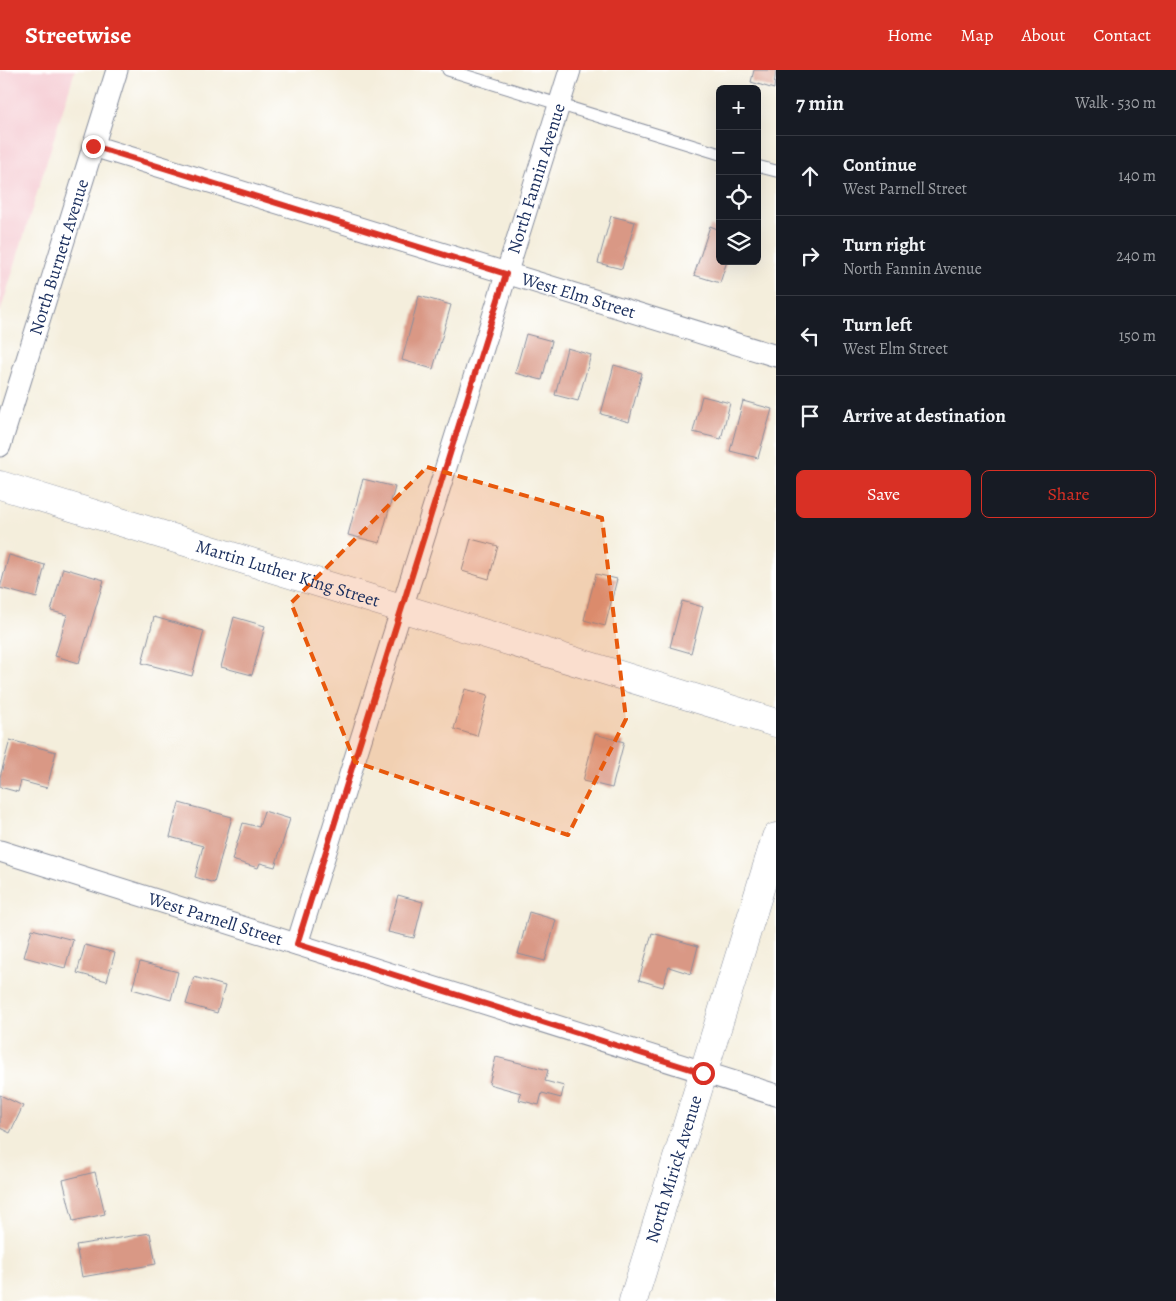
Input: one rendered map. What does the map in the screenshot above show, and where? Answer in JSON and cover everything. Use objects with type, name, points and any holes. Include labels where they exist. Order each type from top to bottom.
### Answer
[{"type":"street","name":"North Burnett Avenue","points":[[0,446],[117,70]]},
{"type":"street","name":"North Fannin Avenue","points":[[297,944],[570,70]]},
{"type":"street","name":"West Elm Street","points":[[93,146],[776,356]]},
{"type":"street","name":"Martin Luther King Street","points":[[0,485],[776,723]]},
{"type":"street","name":"North Mirick Avenue","points":[[633,1301],[776,837]]},
{"type":"street","name":"West Parnell Street","points":[[0,851],[776,1095]]},
{"type":"lane","points":[[448,70],[716,153]]},
{"type":"lane","points":[[761,167],[776,172]]},
{"type":"highlighted area","points":[[427,467],[602,518],[626,719],[568,835],[355,762],[291,603]]},
{"type":"shaded area","points":[[0,70],[75,70],[0,313]]},
{"type":"building","points":[[754,70],[776,70],[774,89],[751,82]]},
{"type":"building","points":[[611,216],[635,222],[622,269],[598,263]]},
{"type":"building","points":[[710,226],[716,228],[716,265],[726,265],[720,283],[694,275]]},
{"type":"building","points":[[419,296],[451,305],[433,369],[402,360]]},
{"type":"building","points":[[526,334],[552,341],[542,380],[515,373]]},
{"type":"building","points":[[567,348],[591,355],[578,401],[555,395]]},
{"type":"building","points":[[614,365],[642,373],[629,422],[601,414]]},
{"type":"building","points":[[702,396],[730,403],[721,439],[693,432]]},
{"type":"building","points":[[743,401],[772,409],[758,458],[730,451]]},
{"type":"building","points":[[363,479],[395,487],[380,543],[348,535]]},
{"type":"building","points":[[471,539],[498,546],[489,579],[462,571]]},
{"type":"building","points":[[9,555],[45,565],[37,598],[0,588]]},
{"type":"building","points":[[63,568],[104,580],[79,663],[55,656],[67,615],[51,611]]},
{"type":"building","points":[[596,574],[617,579],[605,626],[584,620]]},
{"type":"building","points":[[682,601],[703,607],[691,653],[670,647]]},
{"type":"building","points":[[154,617],[204,631],[192,676],[142,663]]},
{"type":"building","points":[[234,617],[265,626],[252,675],[221,667]]},
{"type":"building","points":[[465,689],[488,695],[477,736],[454,729]]},
{"type":"building","points":[[595,734],[624,742],[612,788],[583,781]]},
{"type":"building","points":[[10,740],[56,752],[47,788],[21,781],[18,792],[0,787],[0,777]]},
{"type":"building","points":[[179,803],[232,817],[214,883],[195,877],[203,846],[170,837]]},
{"type":"building","points":[[264,811],[290,819],[275,867],[260,863],[258,868],[232,860],[243,823],[259,827]]},
{"type":"building","points":[[398,895],[423,902],[414,938],[388,932]]},
{"type":"building","points":[[529,912],[556,920],[545,961],[518,954]]},
{"type":"building","points":[[32,929],[73,940],[65,968],[24,957]]},
{"type":"building","points":[[652,933],[698,946],[691,974],[669,967],[663,987],[639,980]]},
{"type":"building","points":[[85,945],[115,953],[107,981],[77,973]]},
{"type":"building","points":[[140,962],[178,972],[171,1000],[132,989]]},
{"type":"building","points":[[194,977],[225,986],[217,1013],[186,1004]]},
{"type":"building","points":[[496,1057],[548,1070],[545,1081],[564,1086],[561,1098],[542,1093],[539,1105],[519,1100],[521,1093],[489,1084]]},
{"type":"building","points":[[0,1095],[23,1106],[10,1133],[0,1128]]},
{"type":"building","points":[[95,1172],[105,1214],[73,1221],[63,1180]]},
{"type":"building","points":[[150,1233],[156,1264],[82,1277],[76,1245]]},
{"type":"route","points":[[93,146],[506,274],[297,944],[703,1073]]}]
